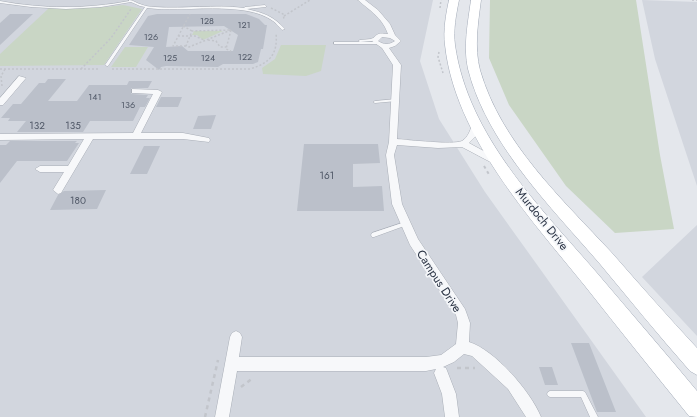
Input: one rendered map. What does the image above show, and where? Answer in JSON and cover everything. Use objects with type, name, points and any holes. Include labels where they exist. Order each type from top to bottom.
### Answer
[{"type":"main road","name":"Murdoch Drive","points":[[454,0],[450,36],[453,60],[461,89],[476,125],[500,163],[551,231],[697,408]]},
{"type":"main road","name":"Murdoch Drive","points":[[476,0],[471,48],[474,70],[482,93],[500,126],[518,154],[549,195],[697,364]]},
{"type":"street","points":[[361,0],[376,9],[392,36],[379,41]]},
{"type":"street","points":[[379,41],[387,27]]},
{"type":"street","name":"Campus Drive","points":[[392,36],[398,40],[394,45],[393,58]]},
{"type":"street","points":[[379,41],[394,45]]},
{"type":"street","name":"Campus Drive","points":[[379,41],[397,65],[393,142],[390,155],[391,173],[397,204],[414,242],[461,313],[464,323],[462,347]]},
{"type":"street","points":[[0,103],[22,78]]},
{"type":"street","points":[[135,92],[158,92],[135,137]]},
{"type":"street","points":[[462,144],[473,135],[476,125]]},
{"type":"street","points":[[0,137],[183,136],[206,140]]},
{"type":"street","points":[[58,190],[90,137]]},
{"type":"street","points":[[393,142],[438,145],[462,144],[500,163]]},
{"type":"street","points":[[40,169],[70,169]]},
{"type":"street","points":[[222,417],[236,337]]},
{"type":"street","points":[[232,364],[426,364],[437,363],[448,358],[462,347],[476,351],[513,384],[534,417]]},
{"type":"street","points":[[441,374],[448,394],[452,417]]},
{"type":"lane","points":[[102,6],[104,0]]},
{"type":"lane","points":[[0,2],[33,6],[102,6],[132,0],[138,5],[146,8],[240,9],[265,6]]},
{"type":"lane","points":[[107,65],[146,8]]},
{"type":"lane","points":[[240,9],[264,14],[278,22],[283,29]]},
{"type":"lane","points":[[343,43],[372,40],[379,41]]},
{"type":"lane","points":[[335,43],[379,41]]},
{"type":"lane","points":[[375,102],[396,100]]},
{"type":"lane","points":[[374,235],[405,224]]},
{"type":"lane","points":[[550,394],[583,394],[594,417]]},
{"type":"path","points":[[284,16],[310,0]]},
{"type":"path","points":[[692,0],[697,0]]},
{"type":"path","points":[[81,69],[111,38],[131,10],[138,5]]},
{"type":"path","points":[[191,11],[173,46],[189,47],[230,30]]},
{"type":"path","points":[[183,26],[192,31],[230,30]]},
{"type":"path","points":[[111,69],[250,69],[260,66],[270,60],[278,46],[274,27]]},
{"type":"path","points":[[226,47],[230,30]]},
{"type":"path","points":[[186,46],[192,31]]},
{"type":"path","points":[[178,36],[190,36],[206,40],[215,40],[220,47],[226,47],[231,51]]},
{"type":"path","points":[[0,69],[104,69]]},
{"type":"path","points":[[4,90],[1,76],[5,69]]},
{"type":"path","points":[[205,417],[219,357]]},
{"type":"path","points":[[238,390],[246,381],[254,378]]},
{"type":"shaded area","points":[[0,0],[433,0],[420,61],[439,119],[485,192],[646,417],[0,417]]},
{"type":"shaded area","points":[[642,0],[697,2],[697,186],[655,59]]},
{"type":"shaded area","points":[[697,225],[697,336],[642,277]]},
{"type":"green space","points":[[490,0],[636,0],[660,155],[674,229],[615,233],[566,186],[509,105],[489,58]]},
{"type":"green space","points":[[123,5],[142,9],[104,65],[0,66],[0,54],[49,8],[106,7]]},
{"type":"green space","points":[[194,31],[223,31],[203,40],[197,35],[192,35]]},
{"type":"green space","points":[[281,45],[326,45],[321,71],[306,76],[263,74],[262,68],[275,59]]},
{"type":"green space","points":[[125,47],[148,47],[136,67],[111,67]]},
{"type":"building","points":[[10,14],[33,14],[0,45],[0,23]]},
{"type":"building","points":[[157,14],[246,14],[259,19],[267,25],[263,49],[261,49],[258,62],[253,64],[223,64],[218,67],[166,66],[161,67],[159,70],[146,60],[154,47],[129,45],[148,16]],"holes":[[[224,26],[238,35],[233,51],[188,51],[182,46],[166,47],[169,27]]]},
{"type":"building","points":[[48,79],[66,79],[48,101],[77,101],[89,85],[127,85],[129,81],[152,81],[148,88],[131,88],[131,94],[148,95],[146,98],[150,98],[145,107],[140,107],[133,121],[90,121],[83,132],[17,132],[26,121],[8,121],[10,118],[1,118],[13,104],[21,104],[39,83],[45,83]]},
{"type":"building","points":[[161,97],[182,97],[178,107],[156,107]]},
{"type":"building","points":[[216,115],[211,129],[193,129],[198,116]]},
{"type":"building","points":[[10,141],[77,141],[75,143],[79,143],[67,161],[17,161],[0,183],[0,145],[6,145]]},
{"type":"building","points":[[304,144],[378,144],[380,163],[353,164],[353,187],[382,186],[384,211],[297,211]]},
{"type":"building","points":[[144,146],[160,146],[147,174],[130,174]]},
{"type":"building","points":[[106,190],[97,209],[50,210],[58,195],[64,191]]},
{"type":"building","points":[[571,343],[589,343],[616,412],[597,412]]},
{"type":"building","points":[[539,367],[552,367],[558,385],[545,385]]}]
